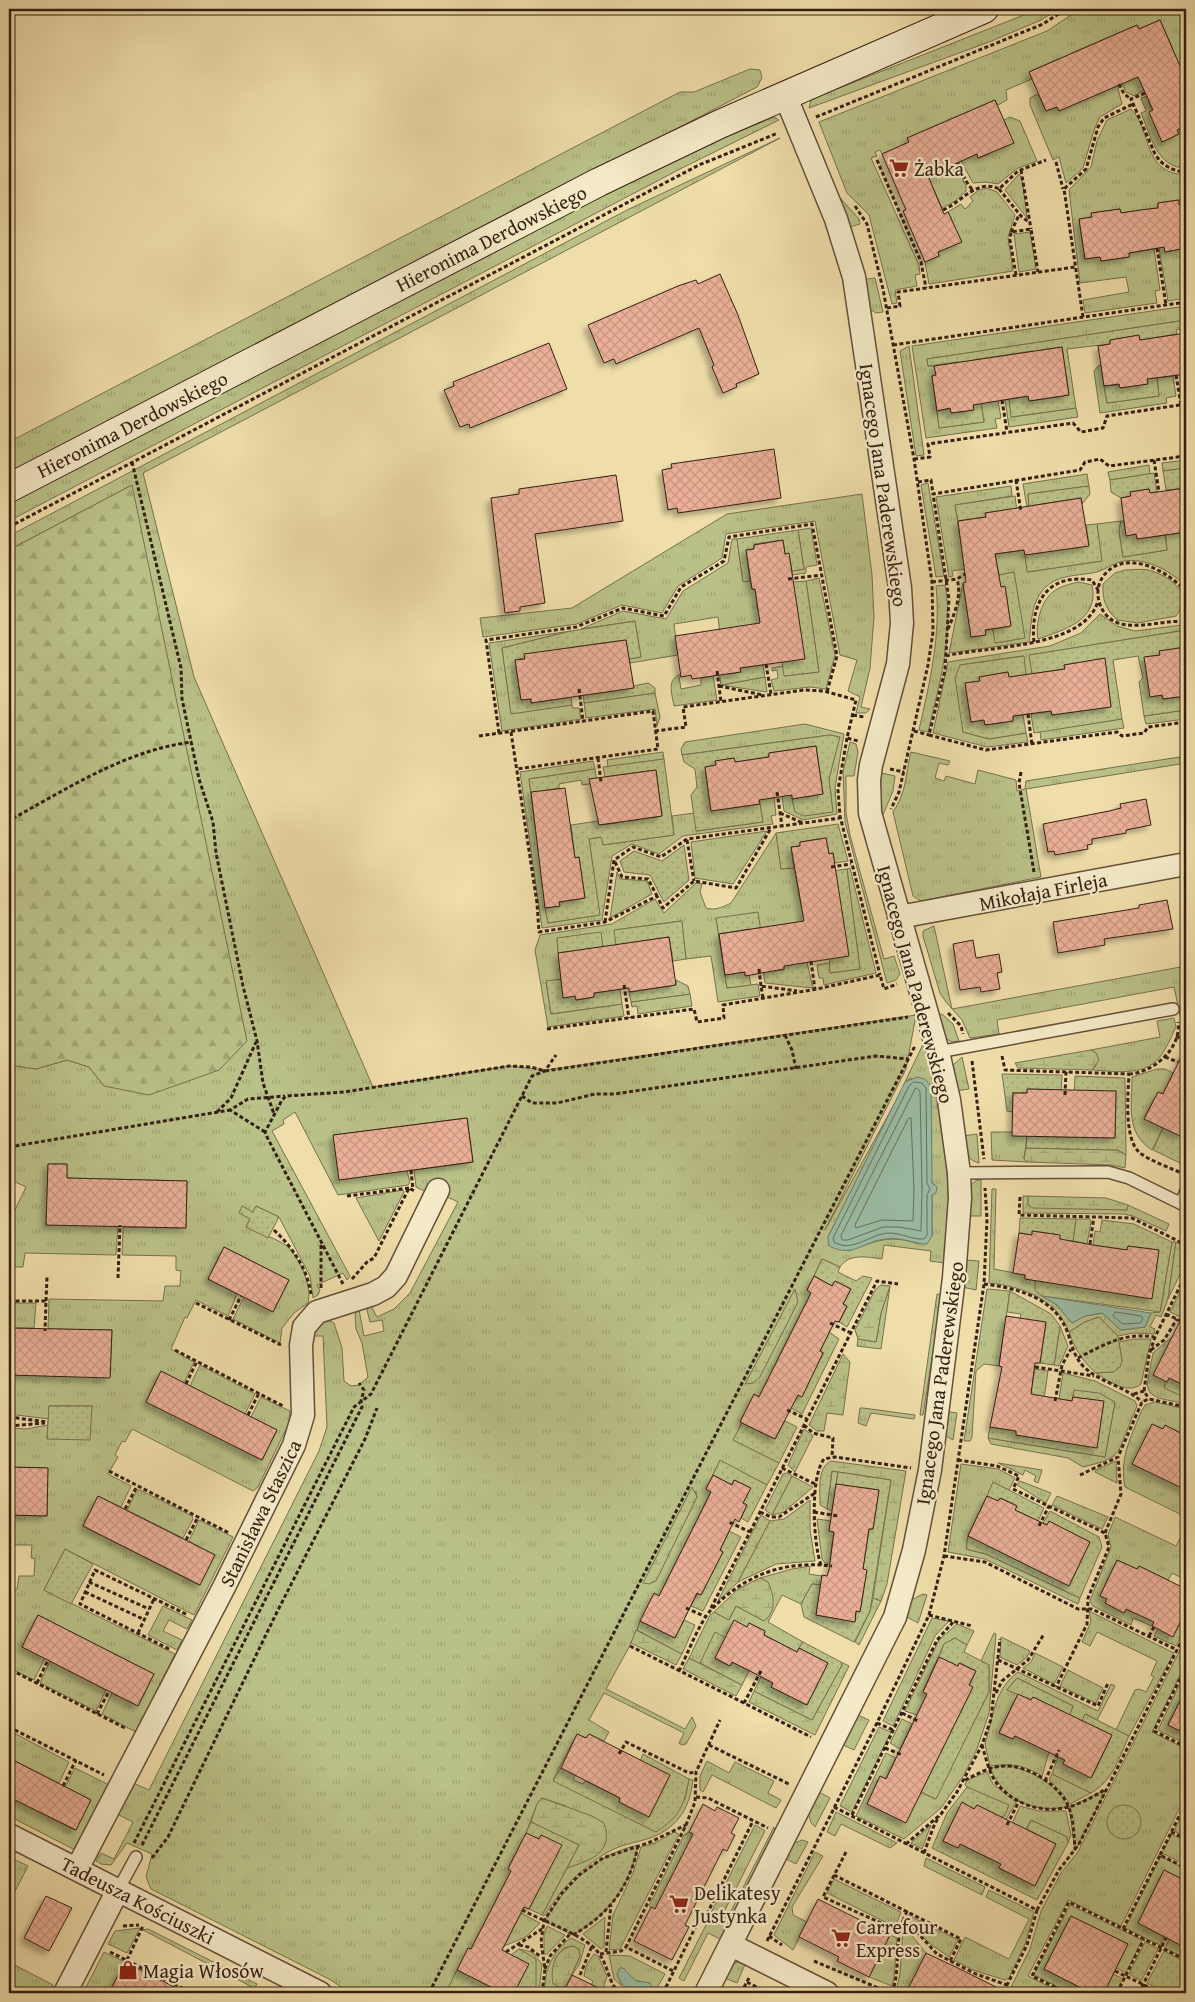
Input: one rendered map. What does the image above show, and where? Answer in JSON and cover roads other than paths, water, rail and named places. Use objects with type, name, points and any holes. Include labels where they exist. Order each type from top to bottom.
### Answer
[{"type":"main road","name":"Hieronima Derdowskiego","points":[[9,488],[599,182],[785,95],[984,9]]},
{"type":"street","name":"Ignacego Jana Paderewskiego","points":[[706,1993],[895,1617],[914,1550],[930,1470],[942,1386],[959,1232],[959,1173],[932,1013],[912,960],[899,917],[874,830],[869,795],[871,765],[898,664],[902,624],[900,588],[854,277],[810,123],[785,95]]},
{"type":"street","name":"Mikołaja Firleja","points":[[899,917],[1186,864]]},
{"type":"street","name":"Stanisława Staszica","points":[[77,1869],[224,1587],[294,1445],[303,1415],[302,1334],[308,1320],[316,1307],[373,1294],[386,1286],[396,1276],[423,1192]]},
{"type":"street","name":"Tadeusza Kościuszki","points":[[9,1835],[320,1993]]},
{"type":"street","points":[[65,1993],[118,1890]]},
{"type":"street","points":[[730,1945],[827,1993]]},
{"type":"lane","points":[[938,1052],[968,1045],[1175,1013]]},
{"type":"lane","points":[[959,1173],[1108,1172],[1129,1178],[1183,1205],[1186,1191]]},
{"type":"lane","points":[[118,1890],[134,1851]]},
{"type":"water","points":[[917,1077],[925,1079],[931,1086],[932,1183],[937,1187],[936,1193],[932,1195],[932,1236],[927,1244],[891,1238],[851,1250],[837,1249],[829,1246],[828,1237],[905,1082]]},
{"type":"water","points":[[1042,1296],[1151,1313],[1145,1327],[1121,1330],[1102,1313],[1085,1316],[1072,1323],[1057,1305]]},
{"type":"water","points":[[620,1968],[623,1968],[636,1981],[650,1983],[652,1987],[643,1993],[627,1988],[621,1983],[617,1974]]},
{"type":"place","name":"Żabka","points":[[899,168]]},
{"type":"place","name":"Delikatesy Justynka","points":[[679,1904]]},
{"type":"place","name":"Carrefour Express","points":[[841,1938]]},
{"type":"place","name":"Magia Włosów","points":[[128,1970]]}]
